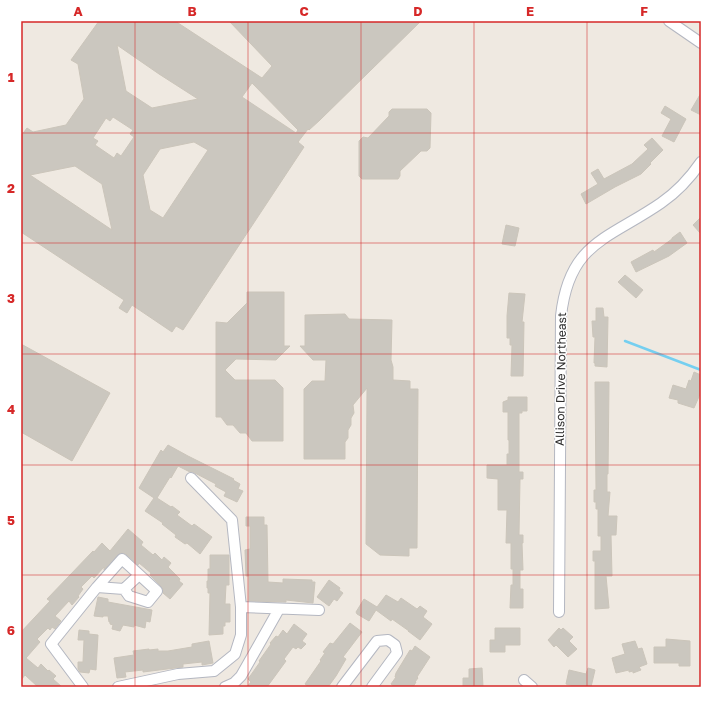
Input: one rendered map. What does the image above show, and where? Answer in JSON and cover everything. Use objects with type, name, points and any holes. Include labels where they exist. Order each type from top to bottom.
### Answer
[{"type":"street","points":[[669,21],[701,43]]},
{"type":"street","name":"Allison Drive Northeast","points":[[559,612],[560,316],[562,301],[567,284],[577,263],[594,244],[660,204],[686,181],[701,162]]},
{"type":"street","points":[[118,687],[133,686],[178,674],[214,671],[235,654],[241,635],[241,607],[232,520],[191,478]]},
{"type":"street","points":[[83,687],[51,644],[97,587],[122,559],[157,591],[148,602],[128,596],[124,589]]},
{"type":"street","points":[[97,587],[124,589],[139,575]]},
{"type":"street","points":[[241,607],[319,610]]},
{"type":"street","points":[[225,687],[234,683],[241,676],[279,609]]},
{"type":"street","points":[[342,687],[377,641],[388,640],[395,645],[397,653],[372,687]]},
{"type":"street","points":[[233,656],[249,663]]},
{"type":"building","points":[[99,21],[175,21],[262,78],[272,66],[229,21],[421,21],[320,120],[309,130],[308,129],[298,142],[304,147],[183,330],[176,326],[172,332],[132,305],[127,313],[119,308],[124,300],[21,232],[21,136],[27,128],[33,132],[66,125],[84,99],[78,64],[71,60]],"holes":[[[117,45],[198,99],[152,108],[126,91]],[[252,83],[298,130],[296,133],[242,97]],[[113,117],[133,130],[130,134],[134,137],[121,156],[117,153],[114,158],[95,145],[98,141],[93,138],[106,118],[110,121]],[[194,142],[208,150],[163,218],[150,210],[143,175],[160,149]],[[75,166],[102,184],[112,230],[30,175]]]},
{"type":"building","points":[[701,93],[701,115],[691,110]]},
{"type":"building","points":[[665,106],[686,119],[674,142],[662,136],[671,119],[661,113]]},
{"type":"building","points":[[392,109],[427,109],[431,113],[430,148],[427,151],[421,151],[400,171],[400,176],[398,179],[362,179],[359,176],[359,141],[363,137],[368,138],[389,116],[389,112]]},
{"type":"building","points":[[652,138],[663,150],[641,174],[586,204],[581,194],[598,184],[591,173],[598,169],[604,179],[632,164],[648,149],[644,145]]},
{"type":"building","points":[[701,217],[701,234],[693,225]]},
{"type":"building","points":[[506,225],[519,228],[515,246],[502,244]]},
{"type":"building","points":[[680,232],[687,243],[669,256],[636,272],[631,262],[653,250],[654,252]]},
{"type":"building","points":[[625,275],[643,290],[636,298],[618,282]]},
{"type":"building","points":[[247,292],[284,292],[284,346],[290,346],[276,360],[236,359],[225,370],[235,380],[275,380],[283,388],[283,441],[252,441],[246,433],[240,433],[233,425],[227,425],[221,417],[216,417],[216,322],[227,323],[247,303]]},
{"type":"building","points":[[509,293],[525,294],[522,322],[524,322],[523,376],[511,376],[512,345],[510,345],[510,338],[507,338]]},
{"type":"building","points":[[596,308],[603,308],[604,317],[608,317],[607,367],[595,366],[594,363],[595,337],[593,337],[592,321],[596,321]]},
{"type":"building","points":[[345,314],[349,319],[392,320],[391,360],[393,367],[393,380],[410,381],[410,389],[418,389],[417,548],[409,548],[409,556],[380,555],[366,544],[367,388],[353,405],[354,413],[348,430],[348,438],[345,442],[345,459],[304,459],[304,389],[312,381],[325,381],[326,360],[313,360],[300,346],[305,346],[305,315]]},
{"type":"building","points":[[21,344],[110,393],[72,461],[21,432]]},
{"type":"building","points":[[694,372],[701,375],[701,392],[694,408],[678,403],[678,400],[669,398],[673,385],[686,389]]},
{"type":"building","points":[[595,382],[609,382],[607,492],[610,492],[608,516],[617,516],[616,535],[611,535],[612,576],[606,576],[609,608],[595,609],[595,561],[593,561],[593,551],[601,551],[601,536],[598,536],[598,509],[596,509],[596,502],[594,502],[594,490],[596,490]]},
{"type":"building","points":[[508,397],[527,397],[527,411],[522,411],[522,413],[519,413],[519,472],[523,472],[523,479],[520,479],[519,535],[523,535],[523,570],[520,570],[520,589],[523,589],[523,608],[510,608],[511,585],[513,585],[513,569],[511,569],[511,543],[506,543],[507,510],[498,510],[498,479],[487,478],[487,465],[507,465],[507,454],[509,454],[508,412],[503,412],[503,402],[508,400]]},
{"type":"building","points":[[168,445],[234,479],[233,480],[240,484],[238,489],[243,491],[237,502],[224,496],[226,492],[215,486],[216,484],[178,466],[171,478],[170,477],[157,498],[180,512],[177,515],[192,526],[194,524],[212,537],[200,554],[187,543],[185,544],[175,537],[176,535],[162,524],[163,523],[145,511],[154,498],[139,488],[161,450],[163,452]]},
{"type":"building","points":[[246,517],[264,517],[264,525],[267,525],[268,582],[283,583],[283,579],[312,580],[312,582],[315,582],[313,603],[286,600],[286,602],[249,601],[249,576],[246,576],[245,550],[250,549],[250,526],[246,526]]},
{"type":"building","points":[[128,529],[143,542],[141,545],[153,555],[155,553],[162,560],[164,557],[171,563],[168,567],[183,584],[170,599],[163,593],[163,589],[150,575],[151,573],[139,563],[138,565],[126,554],[120,553],[104,570],[104,567],[94,578],[92,576],[81,587],[83,589],[78,596],[79,597],[72,605],[69,601],[55,616],[61,621],[55,629],[52,627],[50,630],[48,628],[37,639],[40,642],[26,658],[38,668],[41,664],[48,671],[49,670],[56,676],[53,679],[62,687],[38,687],[25,675],[21,680],[21,632],[50,601],[47,599],[93,551],[94,552],[102,543],[110,551]]},
{"type":"building","points":[[210,555],[229,555],[229,585],[226,585],[225,604],[230,604],[230,622],[225,622],[225,626],[223,626],[223,634],[209,635],[210,593],[208,593],[207,581],[208,569],[210,569]]},
{"type":"building","points":[[329,580],[340,588],[339,590],[343,593],[337,601],[334,599],[329,606],[317,597]]},
{"type":"building","points":[[386,595],[398,602],[401,598],[417,609],[420,606],[427,611],[423,617],[432,624],[420,640],[392,619],[391,621],[376,610],[369,621],[357,614],[356,612],[364,599],[377,607]]},
{"type":"building","points":[[98,597],[108,599],[108,602],[152,610],[150,622],[146,621],[145,628],[134,625],[134,627],[123,625],[120,631],[112,629],[113,625],[110,624],[108,616],[94,616]]},
{"type":"building","points":[[350,623],[362,632],[343,657],[346,659],[336,676],[328,687],[309,687],[305,684],[321,661],[320,660],[325,653],[323,652],[330,643],[333,644]]},
{"type":"building","points":[[294,624],[307,634],[302,641],[306,644],[301,649],[298,647],[296,649],[293,647],[284,659],[286,661],[267,687],[247,687],[251,682],[248,679],[271,644],[270,643],[276,636],[278,637],[283,630],[287,634]]},
{"type":"building","points":[[495,628],[520,628],[520,645],[505,645],[505,652],[490,652],[490,640],[495,640]]},
{"type":"building","points":[[559,628],[561,630],[563,628],[573,637],[569,641],[577,649],[568,657],[556,645],[554,647],[548,640]]},
{"type":"building","points":[[79,630],[89,631],[89,634],[98,635],[96,670],[90,669],[89,673],[80,672],[78,669],[78,662],[83,662],[84,640],[78,640]]},
{"type":"building","points":[[666,639],[690,641],[690,666],[679,666],[679,663],[654,663],[654,647],[666,647]]},
{"type":"building","points":[[209,641],[213,663],[202,665],[202,662],[183,664],[183,667],[143,672],[143,670],[125,672],[126,677],[117,678],[114,658],[134,655],[133,651],[158,649],[158,651],[168,651],[192,647],[192,644]]},
{"type":"building","points":[[635,641],[638,649],[642,648],[647,664],[639,667],[641,670],[633,673],[633,671],[629,672],[629,670],[616,673],[612,658],[625,654],[622,644]]},
{"type":"building","points":[[415,646],[430,657],[417,677],[418,678],[413,687],[395,687],[391,684],[396,677],[396,673],[410,650],[412,651]]},
{"type":"building","points":[[482,668],[483,687],[463,687],[463,678],[469,678],[469,669]]},
{"type":"building","points":[[588,668],[595,670],[591,687],[578,687],[566,684],[569,670],[586,674]]},
{"type":"waterway","points":[[625,341],[701,370]]}]
